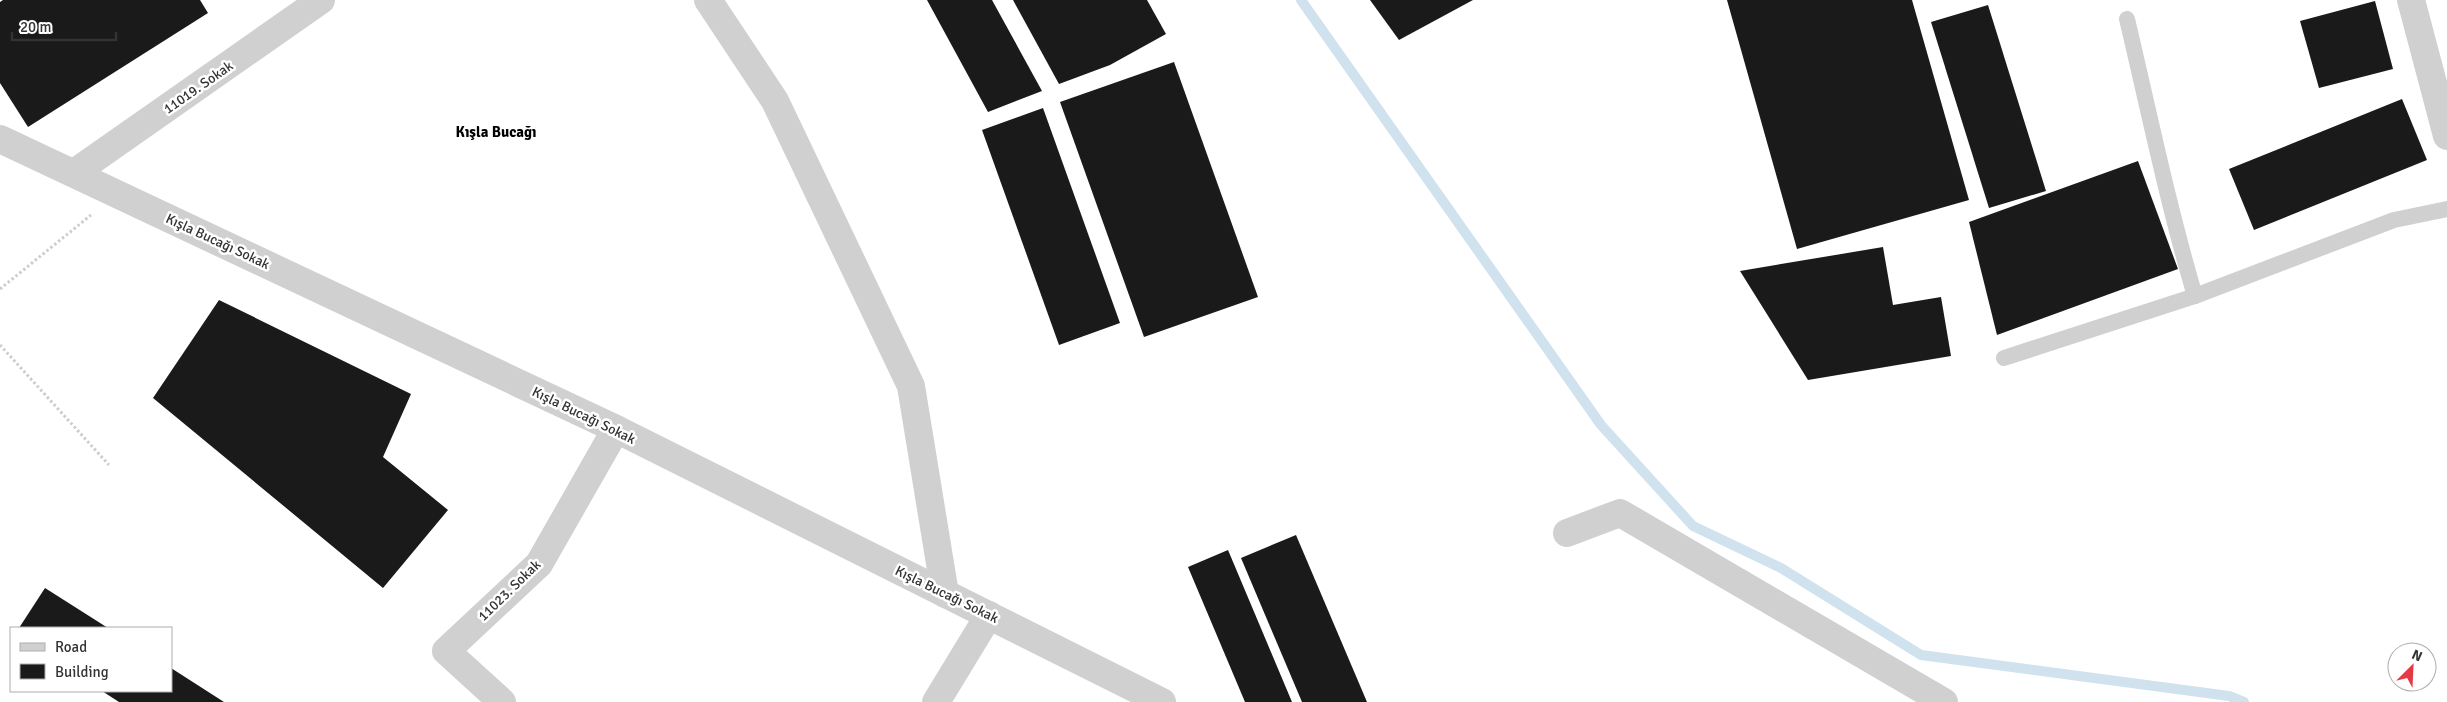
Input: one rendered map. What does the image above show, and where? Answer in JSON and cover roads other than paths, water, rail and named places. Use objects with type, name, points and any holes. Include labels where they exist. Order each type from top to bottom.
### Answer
[{"type":"street","points":[[708,0],[775,101],[911,386],[945,594]]},
{"type":"street","points":[[2411,0],[2447,136]]},
{"type":"street","name":"11019. Sokak","points":[[74,173],[316,2]]},
{"type":"street","name":"Kışla Bucağı Sokak","points":[[0,139],[616,430],[1162,702]]},
{"type":"street","name":"11023. Sokak","points":[[502,702],[446,651],[539,564],[616,430]]},
{"type":"street","points":[[1567,533],[1620,513],[1944,702]]},
{"type":"street","points":[[936,702],[989,615]]},
{"type":"lane","points":[[2126,19],[2162,165],[2175,228],[2195,296]]},
{"type":"lane","points":[[2004,358],[2195,296],[2394,220],[2447,209]]},
{"type":"waterway","points":[[1301,0],[1601,425],[1693,526],[1781,568],[1921,655],[2229,696],[2244,702]]},
{"type":"district","name":"Kışla Bucağı","points":[[496,132]]}]
